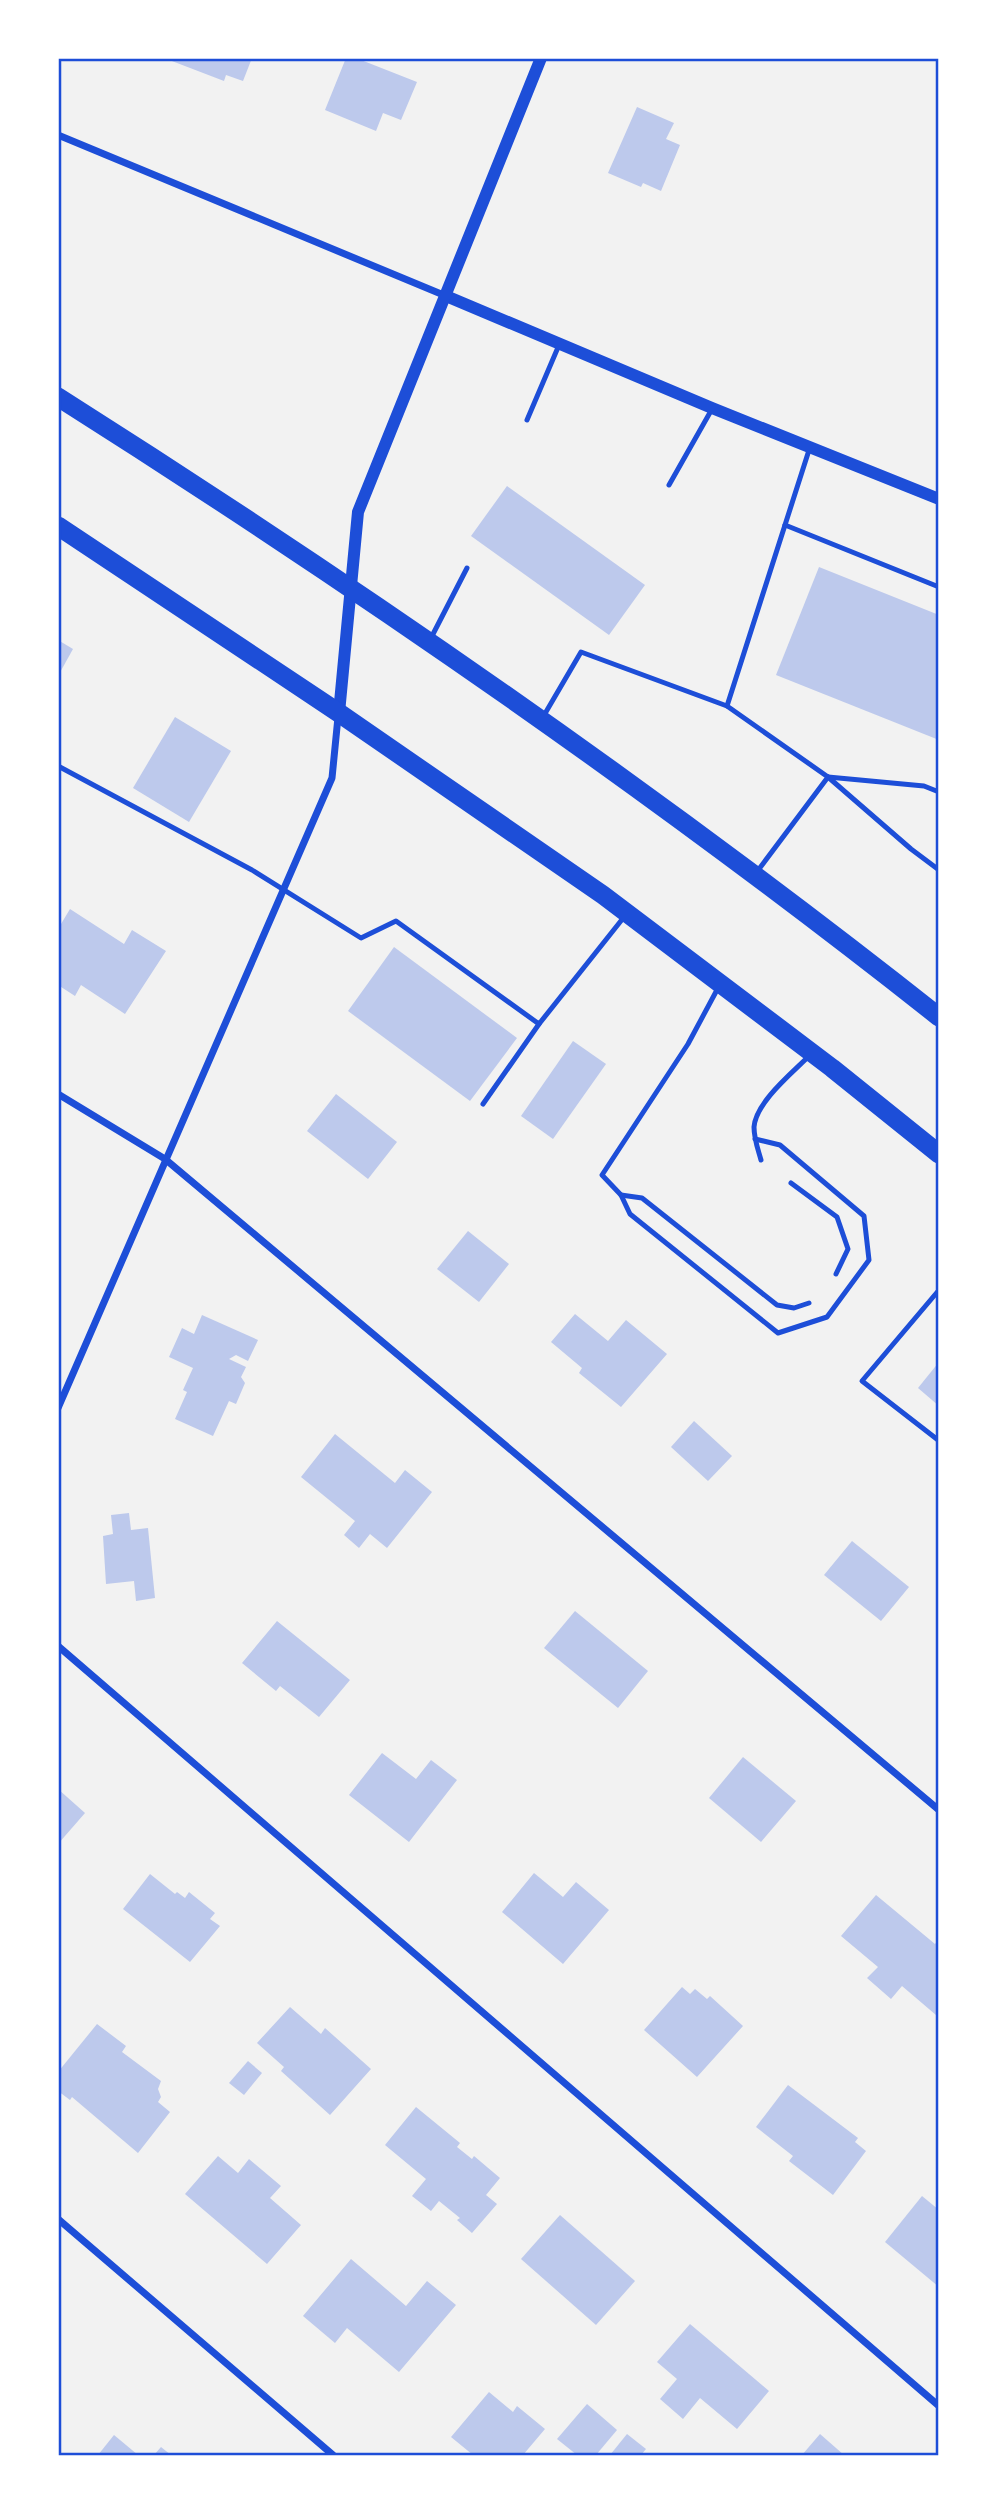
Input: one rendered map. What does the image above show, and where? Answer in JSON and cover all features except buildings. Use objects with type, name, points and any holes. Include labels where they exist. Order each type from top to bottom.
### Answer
[{"type":"highway","points":[[58,397],[430,640],[754,875],[939,1017]]},
{"type":"highway","points":[[58,526],[339,713],[627,913],[832,1068],[939,1154]]},
{"type":"street","points":[[58,1408],[332,778],[358,512],[541,58]]},
{"type":"street","points":[[58,135],[712,408],[939,499]]},
{"type":"street","points":[[58,1094],[165,1159],[939,1810]]},
{"type":"street","points":[[58,1646],[939,2406]]},
{"type":"street","points":[[58,2219],[333,2455]]},
{"type":"lane","points":[[527,420],[560,343]]},
{"type":"lane","points":[[669,485],[712,408]]},
{"type":"lane","points":[[727,706],[810,447]]},
{"type":"lane","points":[[785,525],[939,587]]},
{"type":"lane","points":[[430,640],[467,568]]},
{"type":"lane","points":[[541,720],[581,652],[727,706],[828,777],[939,870]]},
{"type":"lane","points":[[58,766],[285,889],[361,938],[396,921],[539,1024]]},
{"type":"lane","points":[[828,777],[924,786],[939,792]]},
{"type":"lane","points":[[754,875],[828,777]]},
{"type":"lane","points":[[483,1104],[539,1024],[627,913]]},
{"type":"lane","points":[[720,984],[688,1044],[602,1175],[621,1195],[629,1213],[778,1333],[827,1317],[869,1260],[864,1216],[780,1145],[755,1139]]},
{"type":"lane","points":[[761,1160],[754,1124],[763,1104],[811,1053]]},
{"type":"lane","points":[[792,1183],[837,1217],[848,1249],[836,1274]]},
{"type":"lane","points":[[621,1195],[642,1198],[777,1305],[794,1308],[809,1303]]},
{"type":"lane","points":[[938,1440],[862,1381],[939,1290]]}]
